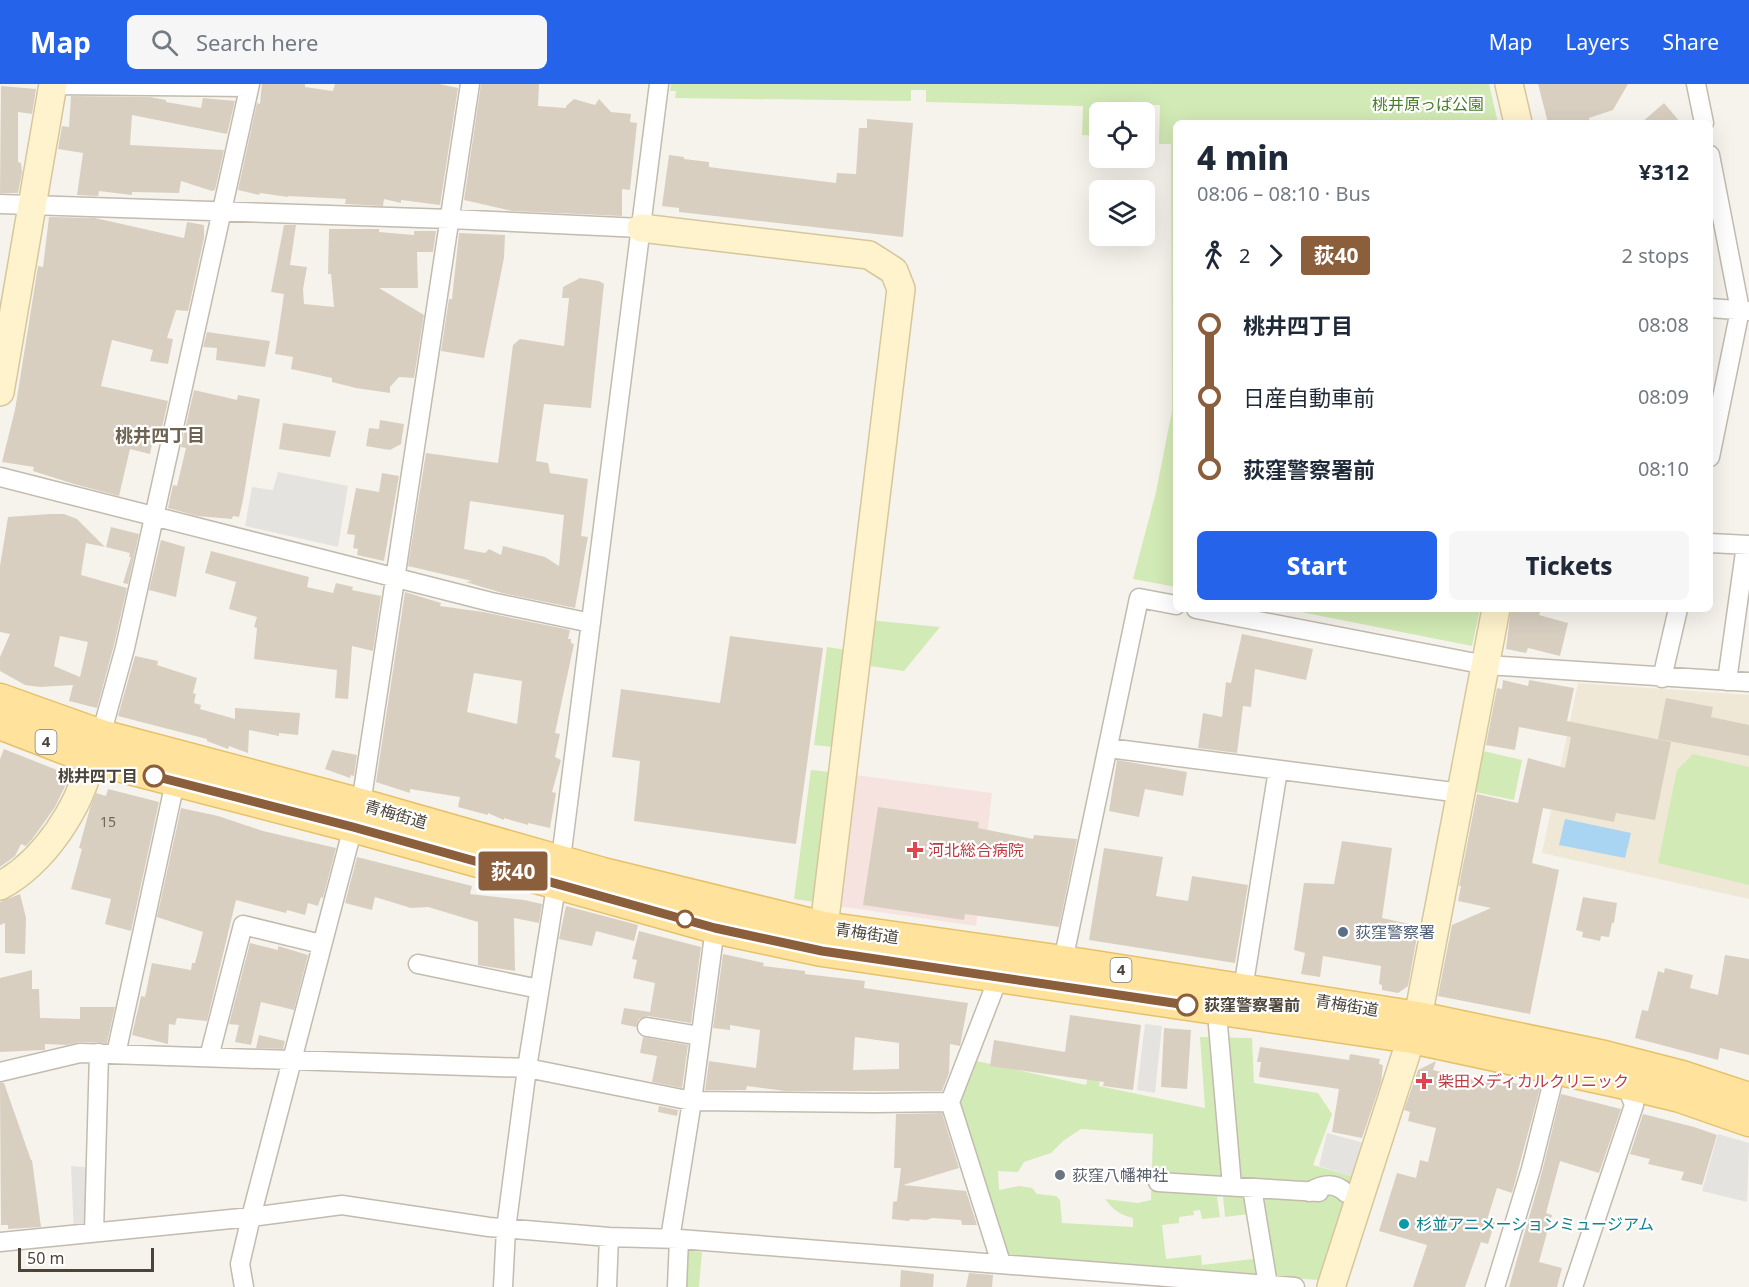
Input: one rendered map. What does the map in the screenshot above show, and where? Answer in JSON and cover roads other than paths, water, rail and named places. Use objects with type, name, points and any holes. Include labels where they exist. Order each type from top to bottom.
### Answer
[{"type":"main road","name":"青梅街道","points":[[0,699],[96,747],[175,782],[357,816]]},
{"type":"main road","name":"青梅街道","points":[[0,724],[357,816],[558,872],[715,928],[822,951],[999,976],[1415,1028],[1604,1056],[1682,1076],[1749,1098]]},
{"type":"main road","name":"青梅街道","points":[[558,872],[603,873],[824,927],[1243,989],[1415,1028],[1556,1069],[1680,1097],[1749,1120]]},
{"type":"street","points":[[244,1287],[240,1264],[251,1217],[293,1061],[321,944],[357,816],[470,84]]},
{"type":"street","points":[[503,1287],[506,1228],[527,1068],[558,872],[659,84]]},
{"type":"street","points":[[1509,84],[1517,120]]},
{"type":"street","points":[[1696,84],[1703,120]]},
{"type":"street","points":[[0,392],[53,85],[250,86],[125,648],[86,783],[49,844],[30,866],[0,886]]},
{"type":"street","points":[[1713,168],[1745,310],[1713,444]]},
{"type":"street","points":[[0,204],[221,210],[641,228],[869,255],[894,272],[901,289],[824,927]]},
{"type":"street","points":[[1713,308],[1745,310]]},
{"type":"street","points":[[0,477],[491,602],[591,623]]},
{"type":"street","points":[[1713,543],[1747,545],[1727,681]]},
{"type":"street","points":[[1064,961],[1139,598],[1173,604]]},
{"type":"street","points":[[1212,612],[1486,665],[1749,682]]},
{"type":"street","points":[[1331,1287],[1348,1193],[1415,1028],[1496,612]]},
{"type":"street","points":[[1662,678],[1677,612]]},
{"type":"street","points":[[1108,748],[1461,793]]},
{"type":"street","points":[[1243,989],[1278,770]]},
{"type":"street","points":[[94,1232],[108,1054],[175,782]]},
{"type":"street","points":[[208,1057],[243,925],[321,944]]},
{"type":"street","points":[[677,1287],[675,1239],[715,928]]},
{"type":"street","points":[[418,964],[539,989]]},
{"type":"street","points":[[999,976],[950,1102],[1001,1263]]},
{"type":"street","points":[[1218,1025],[1232,1186]]},
{"type":"street","points":[[647,1027],[700,1036]]},
{"type":"street","points":[[0,1072],[80,1053],[208,1057],[527,1068],[692,1101],[950,1102]]},
{"type":"street","points":[[1495,1287],[1532,1169],[1556,1069]]},
{"type":"street","points":[[1572,1287],[1635,1105],[1626,1084]]},
{"type":"street","points":[[1158,1182],[1314,1192],[1318,1186],[1326,1185],[1339,1186],[1348,1193]]},
{"type":"street","points":[[1251,1188],[1268,1285]]},
{"type":"street","points":[[0,1242],[251,1217],[342,1205],[506,1228],[609,1237],[675,1239],[1001,1263],[1132,1281],[1295,1287]]},
{"type":"street","points":[[607,1287],[609,1237]]},
{"type":"water","points":[[1565,819],[1631,833],[1625,858],[1559,845]]},
{"type":"place","name":"桃井四丁目","points":[[154,776]]},
{"type":"place","name":"河北総合病院","points":[[915,850]]},
{"type":"place","name":"荻窪警察署","points":[[1343,932]]},
{"type":"place","name":"荻窪警察署前","points":[[1187,1005]]},
{"type":"place","name":"柴田メディカルクリニック","points":[[1424,1081]]},
{"type":"place","name":"荻窪八幡神社","points":[[1060,1175]]},
{"type":"place","name":"杉並アニメーションミュージアム","points":[[1404,1224]]},
{"type":"district","name":"桃井四丁目","points":[[160,436]]},
{"type":"park label","name":"桃井原っぱ公園","points":[[1428,104]]}]
